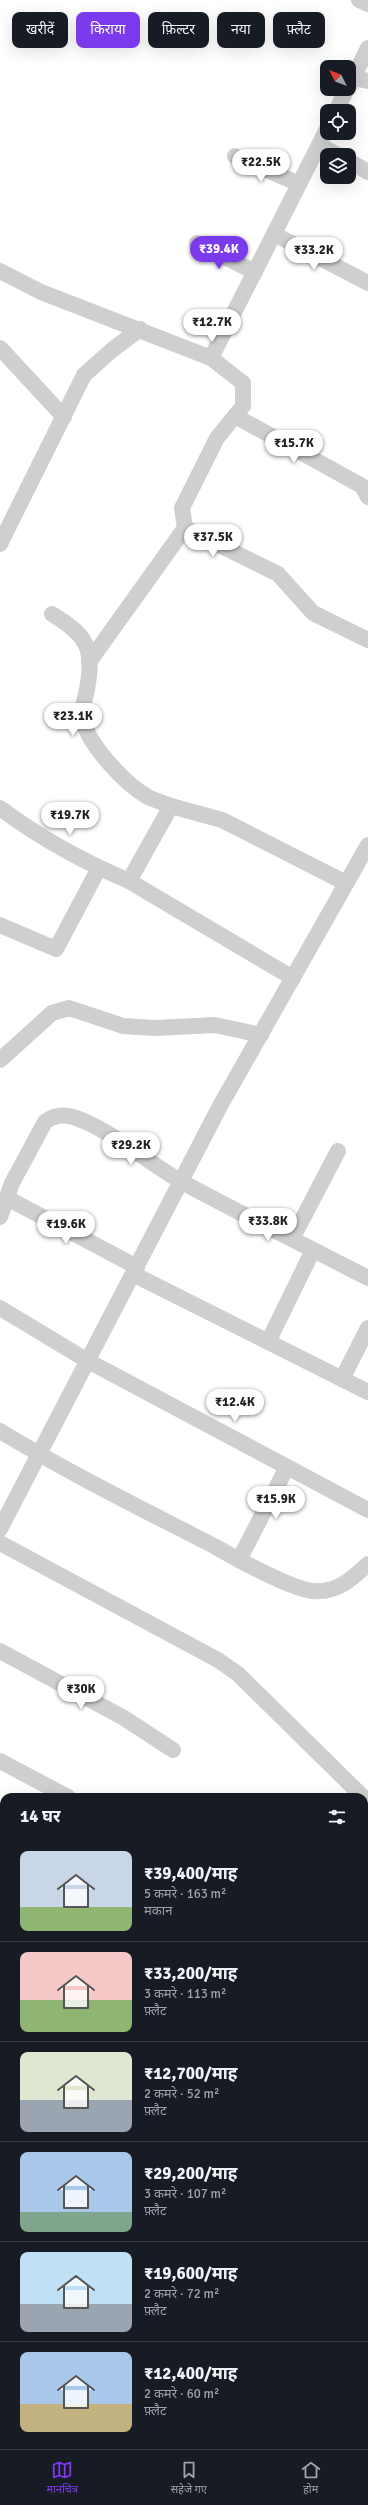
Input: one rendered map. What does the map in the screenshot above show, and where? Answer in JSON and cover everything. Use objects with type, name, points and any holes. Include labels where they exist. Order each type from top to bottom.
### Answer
[{"type":"street","points":[[359,0],[368,4]]},
{"type":"street","points":[[356,78],[368,48]]},
{"type":"street","points":[[211,358],[322,140]]},
{"type":"street","points":[[319,145],[325,148]]},
{"type":"street","points":[[234,156],[299,184]]},
{"type":"street","points":[[356,165],[368,172]]},
{"type":"street","points":[[274,234],[368,283]]},
{"type":"street","points":[[196,243],[254,272]]},
{"type":"street","points":[[0,271],[41,292],[140,329],[211,358],[243,384],[243,406],[217,438],[182,508],[185,528],[89,662]]},
{"type":"street","points":[[0,544],[84,376],[112,350],[140,329]]},
{"type":"street","points":[[0,348],[64,417]]},
{"type":"street","points":[[235,416],[362,486],[368,497]]},
{"type":"street","points":[[185,528],[278,574],[313,613],[368,640]]},
{"type":"street","points":[[52,614],[76,629],[88,648],[90,674],[82,714],[87,733],[97,748],[130,784],[148,797],[171,806],[222,820],[346,883]]},
{"type":"street","points":[[129,881],[171,806]]},
{"type":"street","points":[[0,808],[22,825],[99,868],[129,881],[293,978]]},
{"type":"street","points":[[0,1529],[182,1181],[261,1035],[368,845]]},
{"type":"street","points":[[0,925],[56,949],[99,868]]},
{"type":"street","points":[[0,1060],[52,1013],[69,1008],[123,1026],[155,1028],[215,1024],[261,1035]]},
{"type":"street","points":[[0,1217],[12,1183],[39,1131],[52,1117],[60,1115],[73,1117],[96,1128],[182,1181],[368,1278]]},
{"type":"street","points":[[292,1239],[338,1151]]},
{"type":"street","points":[[7,1198],[135,1271],[268,1342],[368,1392]]},
{"type":"street","points":[[268,1342],[313,1250]]},
{"type":"street","points":[[0,1308],[88,1361],[368,1510]]},
{"type":"street","points":[[342,1379],[368,1328]]},
{"type":"street","points":[[0,1431],[40,1455],[239,1560],[312,1591],[330,1590],[347,1583],[368,1564]]},
{"type":"street","points":[[239,1560],[287,1467]]},
{"type":"street","points":[[0,1543],[218,1660],[238,1674],[358,1793]]},
{"type":"street","points":[[0,1650],[124,1718],[173,1750]]},
{"type":"street","points":[[0,1761],[60,1793]]}]
